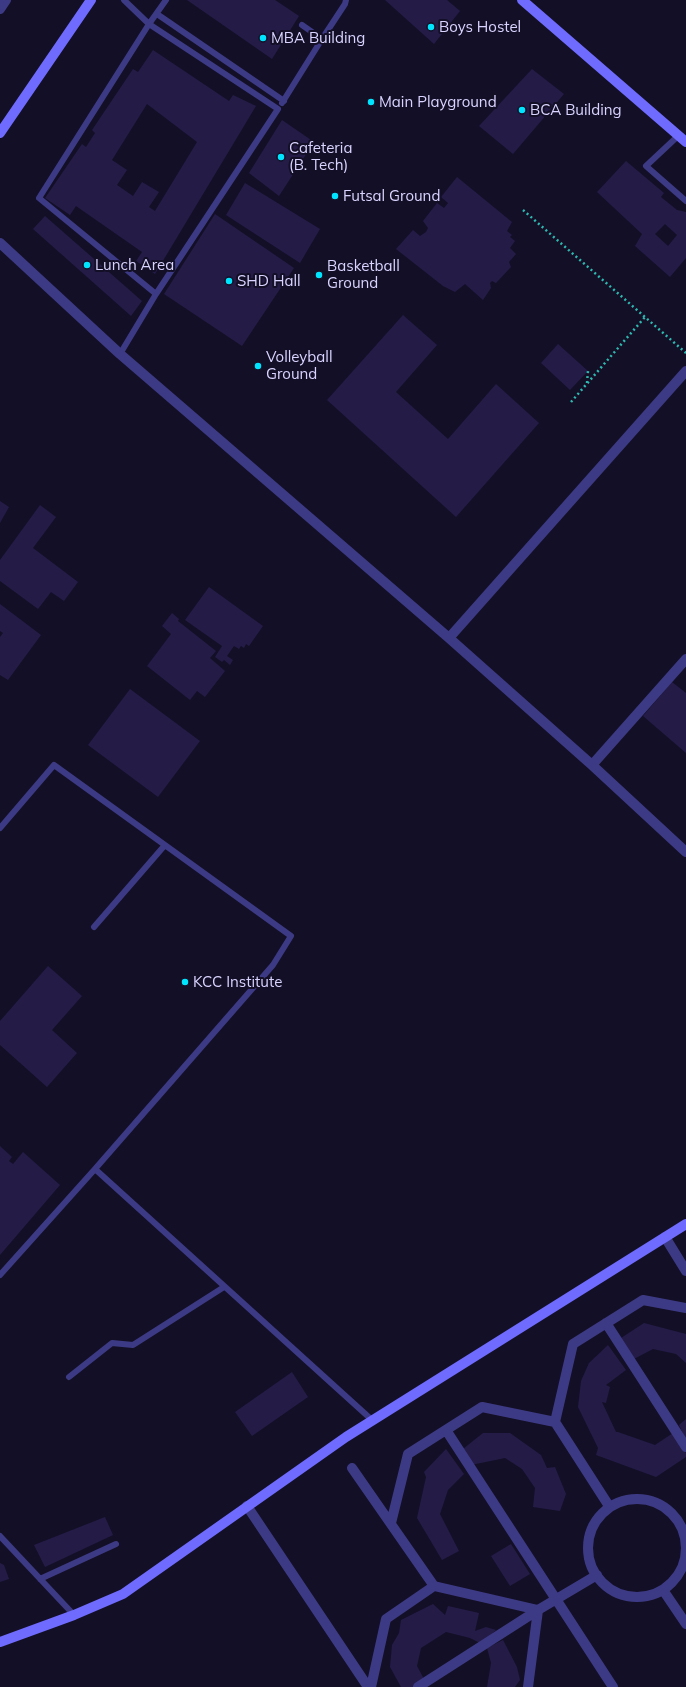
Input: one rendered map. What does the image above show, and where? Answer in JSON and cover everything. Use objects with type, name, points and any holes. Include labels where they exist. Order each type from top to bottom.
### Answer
[{"type":"street","points":[[0,9],[6,0]]},
{"type":"street","points":[[0,133],[90,0]]},
{"type":"street","points":[[522,0],[682,139]]},
{"type":"street","points":[[0,243],[120,354],[448,638],[592,765],[686,852]]},
{"type":"street","points":[[448,638],[686,371]]},
{"type":"street","points":[[592,765],[686,659]]},
{"type":"street","points":[[0,1642],[74,1615],[123,1594],[346,1436],[686,1224]]},
{"type":"street","points":[[665,1237],[686,1271]]},
{"type":"street","points":[[555,1422],[573,1344],[643,1300],[686,1308]]},
{"type":"street","points":[[606,1323],[686,1447]]},
{"type":"street","points":[[391,1523],[408,1454],[482,1407],[555,1422],[609,1506]]},
{"type":"street","points":[[446,1430],[613,1687]]},
{"type":"street","points":[[352,1468],[434,1586],[538,1610]]},
{"type":"street","points":[[629,1499],[648,1500],[665,1508],[683,1520],[685,1559],[677,1576],[663,1590],[645,1596],[626,1596],[608,1588],[597,1575],[588,1556],[589,1536],[597,1519],[609,1506],[629,1499]]},
{"type":"street","points":[[248,1506],[369,1687]]},
{"type":"street","points":[[418,1687],[538,1610],[597,1575]]},
{"type":"street","points":[[369,1687],[386,1619],[434,1586]]},
{"type":"street","points":[[663,1590],[686,1624]]},
{"type":"street","points":[[528,1687],[538,1610]]},
{"type":"lane","points":[[124,0],[149,24],[278,109]]},
{"type":"lane","points":[[156,294],[39,198],[149,24],[166,0]]},
{"type":"lane","points":[[120,354],[156,294],[284,101],[345,4],[346,0]]},
{"type":"lane","points":[[157,14],[284,101]]},
{"type":"lane","points":[[302,25],[322,39]]},
{"type":"lane","points":[[682,139],[646,166],[686,200]]},
{"type":"lane","points":[[0,828],[54,765],[291,936],[273,965],[0,1275]]},
{"type":"lane","points":[[94,927],[165,845]]},
{"type":"lane","points":[[94,1169],[372,1420]]},
{"type":"lane","points":[[69,1377],[112,1343],[133,1345],[224,1286]]},
{"type":"lane","points":[[0,1536],[74,1615]]},
{"type":"lane","points":[[40,1579],[116,1544]]},
{"type":"path","points":[[524,210],[686,353]]},
{"type":"path","points":[[571,402],[645,317]]},
{"type":"path","points":[[587,383],[588,371]]},
{"type":"building","name":"MBA Building","points":[[187,0],[275,0],[299,16],[272,59]]},
{"type":"building","name":"Boys Hostel","points":[[385,0],[447,0],[460,11],[434,44]]},
{"type":"building","points":[[153,50],[229,101],[233,95],[256,106],[155,274],[136,261],[142,252],[76,206],[70,215],[45,198],[82,144],[86,147],[95,133],[92,130],[133,69],[138,72]],"holes":[[[147,104],[197,142],[155,211],[149,207],[159,192],[142,182],[133,196],[117,185],[127,170],[112,160]]]},
{"type":"building","name":"BCA Building","points":[[532,69],[564,94],[513,154],[479,126]]},
{"type":"building","name":"Cafeteria (B. Tech)","points":[[282,120],[314,142],[279,196],[249,173]]},
{"type":"building","points":[[626,161],[664,193],[661,197],[677,210],[686,212],[686,258],[670,277],[635,246],[642,234],[597,192]],"holes":[[[665,224],[677,235],[668,246],[655,234]]]},
{"type":"building","points":[[457,177],[512,222],[507,231],[512,235],[510,237],[515,241],[510,248],[516,254],[509,262],[511,267],[496,283],[492,281],[490,283],[491,288],[483,300],[465,284],[455,292],[443,286],[396,249],[413,230],[420,236],[426,232],[428,228],[423,221],[437,203],[444,208],[448,203],[441,197]]},
{"type":"building","points":[[245,183],[320,229],[300,263],[226,215]]},
{"type":"building","name":"SHD Hall","points":[[215,214],[294,268],[242,346],[164,294]]},
{"type":"building","name":"Lunch Area","points":[[45,216],[142,301],[131,316],[33,229]]},
{"type":"building","points":[[403,315],[437,345],[396,392],[448,439],[496,384],[539,423],[456,517],[327,400]]},
{"type":"building","points":[[558,344],[588,371],[570,390],[541,363]]},
{"type":"building","points":[[0,501],[9,507],[0,523]]},
{"type":"building","points":[[40,505],[56,517],[33,548],[78,582],[64,601],[51,592],[38,609],[0,581],[0,560]]},
{"type":"building","points":[[209,587],[263,626],[249,646],[246,644],[244,648],[241,646],[239,649],[234,646],[227,656],[233,660],[230,665],[224,660],[222,662],[215,657],[222,646],[185,620]]},
{"type":"building","points":[[0,604],[41,635],[8,680],[0,675],[0,637],[3,633],[0,631]]},
{"type":"building","points":[[172,613],[179,619],[178,621],[216,651],[210,658],[225,671],[205,697],[197,691],[190,700],[147,666],[171,634],[162,626]]},
{"type":"building","points":[[672,682],[686,693],[686,753],[643,716]]},
{"type":"building","points":[[130,689],[200,741],[158,797],[88,745]]},
{"type":"building","points":[[48,966],[82,996],[52,1030],[77,1053],[47,1087],[0,1045],[0,1021]]},
{"type":"building","points":[[0,1146],[12,1157],[9,1161],[13,1164],[23,1152],[60,1185],[0,1255]]},
{"type":"building","points":[[644,1323],[686,1334],[686,1363],[676,1354],[653,1349],[632,1360],[621,1338]]},
{"type":"building","points":[[608,1345],[626,1370],[606,1385],[610,1387],[606,1403],[602,1402],[616,1432],[655,1445],[673,1433],[686,1453],[686,1457],[656,1477],[596,1455],[598,1448],[578,1407],[581,1381],[589,1363]]},
{"type":"building","points":[[292,1372],[308,1397],[252,1436],[235,1412]]},
{"type":"building","points":[[686,1419],[686,1440],[679,1425]]},
{"type":"building","points":[[483,1433],[510,1433],[541,1455],[547,1468],[555,1467],[566,1494],[560,1511],[533,1507],[535,1488],[522,1469],[505,1458],[471,1465],[463,1449]]},
{"type":"building","points":[[446,1449],[464,1474],[448,1490],[440,1514],[459,1551],[442,1560],[417,1518],[426,1477],[424,1472]]},
{"type":"building","points":[[105,1517],[113,1535],[45,1567],[34,1545]]},
{"type":"building","points":[[511,1544],[530,1574],[510,1586],[491,1556]]},
{"type":"building","points":[[0,1563],[4,1565],[9,1579],[0,1582]]},
{"type":"building","points":[[433,1604],[445,1615],[448,1606],[479,1613],[475,1631],[486,1627],[496,1630],[482,1644],[470,1638],[446,1632],[421,1648],[417,1666],[424,1679],[414,1687],[401,1687],[390,1667],[392,1645],[399,1633],[401,1620]]},
{"type":"building","points":[[503,1640],[517,1667],[520,1680],[515,1687],[487,1687],[491,1663],[487,1648]]},
{"type":"place","name":"Boys Hostel","points":[[431,27]]},
{"type":"place","name":"MBA Building","points":[[263,38]]},
{"type":"place","name":"Main Playground","points":[[371,102]]},
{"type":"place","name":"BCA Building","points":[[522,110]]},
{"type":"place","name":"Cafeteria (B. Tech)","points":[[281,157]]},
{"type":"place","name":"Futsal Ground","points":[[335,196]]},
{"type":"place","name":"Lunch Area","points":[[87,265]]},
{"type":"place","name":"Basketball Ground","points":[[319,275]]},
{"type":"place","name":"SHD Hall","points":[[229,281]]},
{"type":"place","name":"Volleyball Ground","points":[[258,366]]},
{"type":"place","name":"KCC Institute","points":[[185,982]]}]
